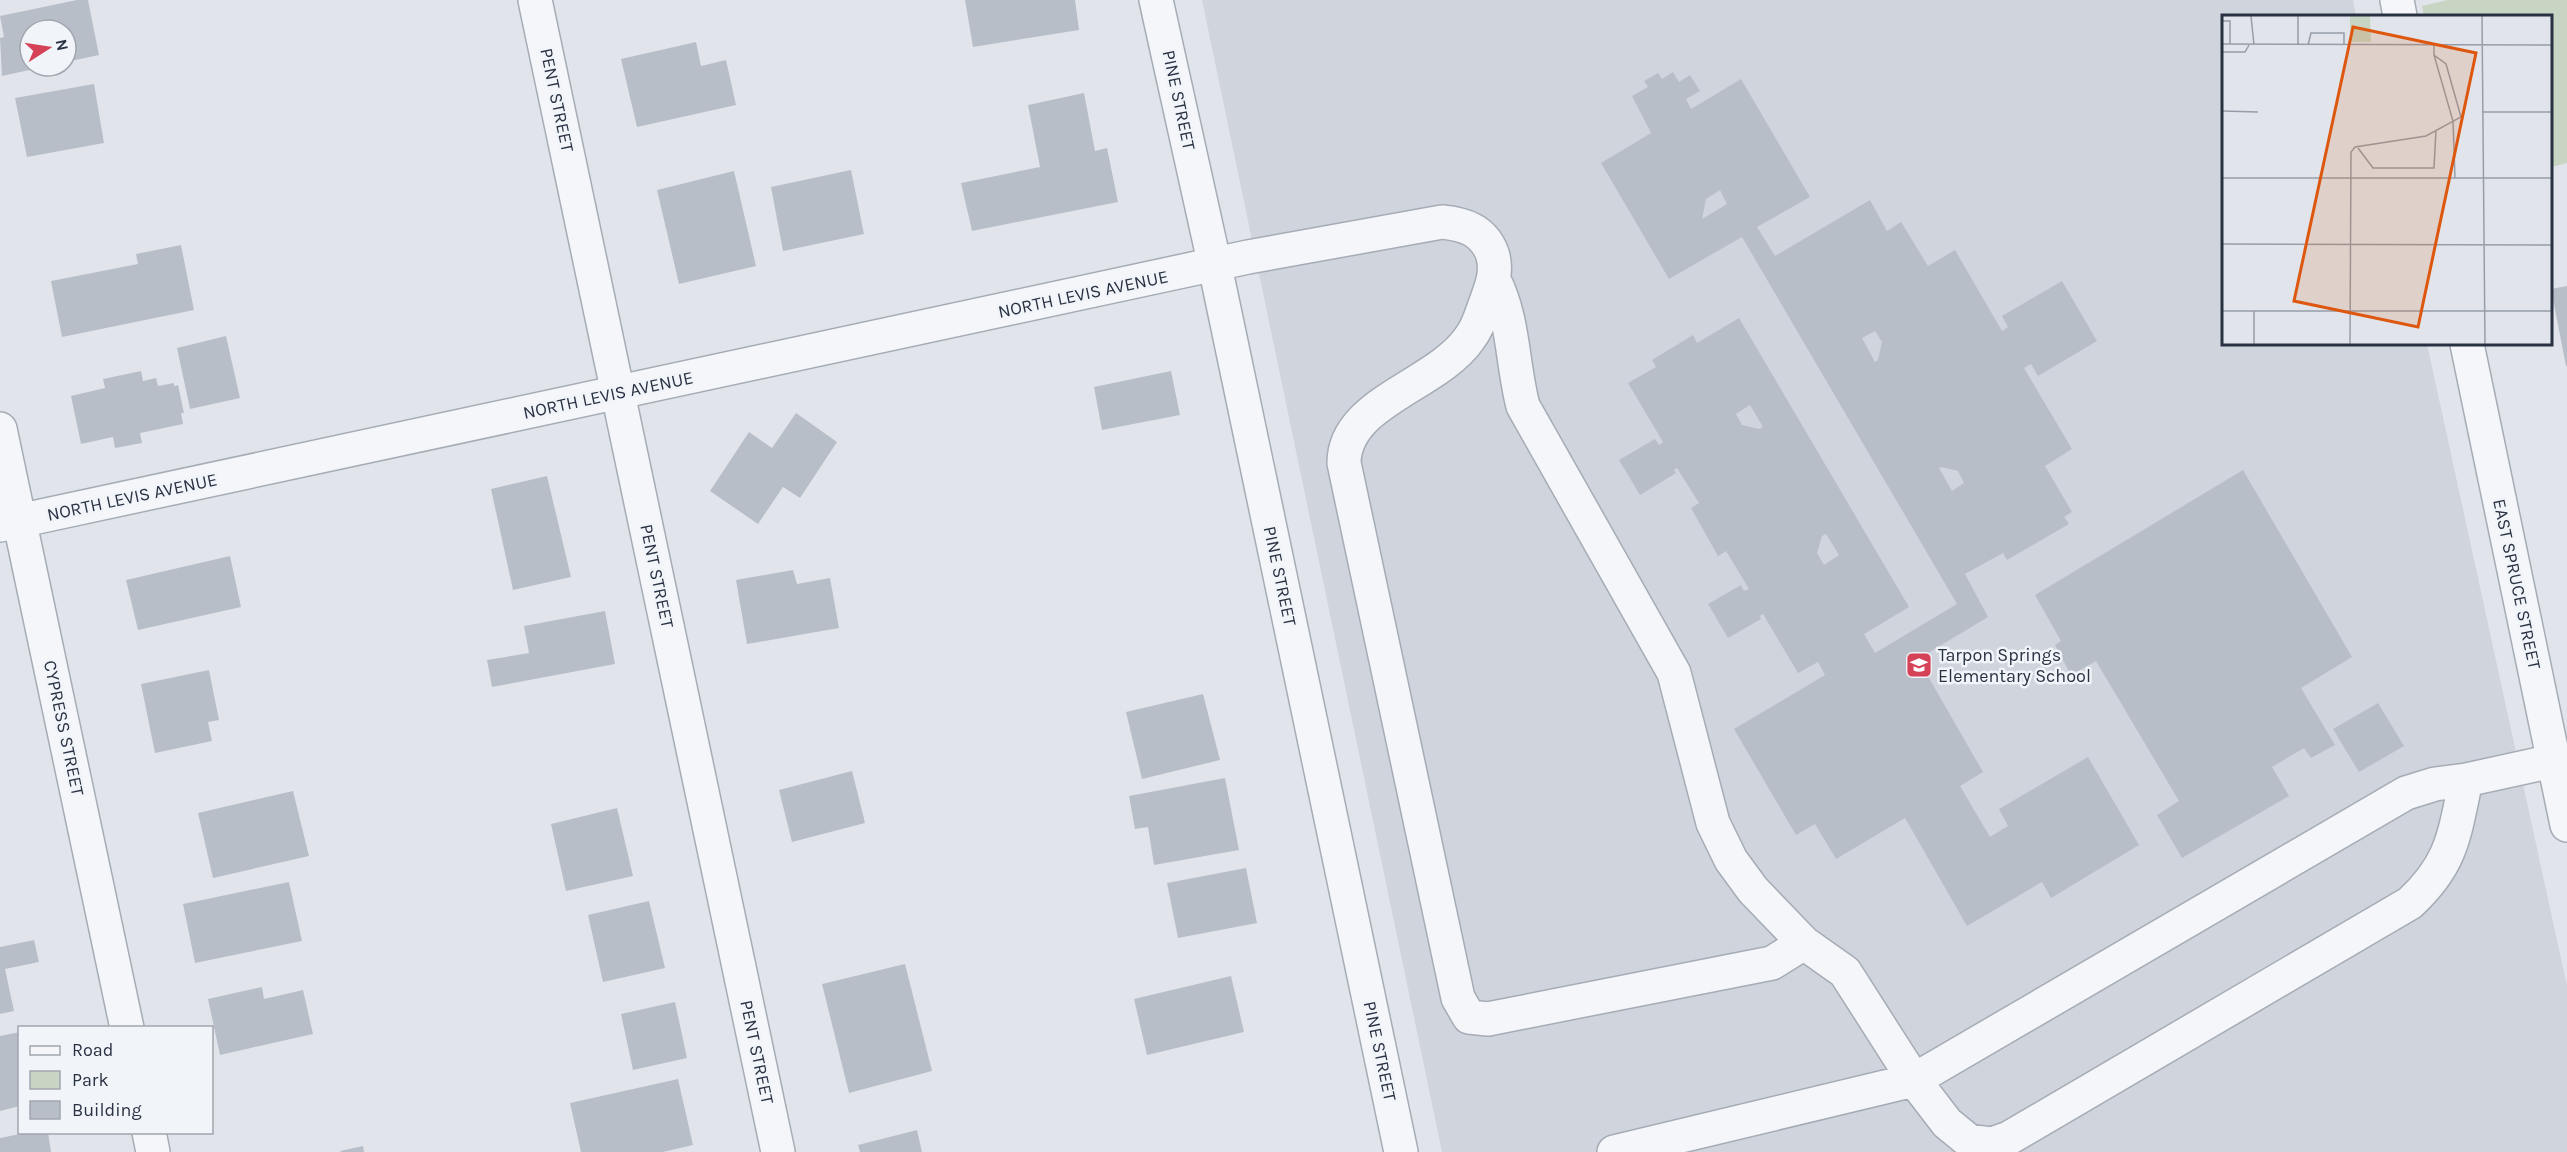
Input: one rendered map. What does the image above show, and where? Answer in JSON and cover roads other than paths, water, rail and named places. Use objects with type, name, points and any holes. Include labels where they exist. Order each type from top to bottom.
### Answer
[{"type":"street","name":"PENT STREET","points":[[535,0],[778,1152]]},
{"type":"street","name":"PINE STREET","points":[[1156,0],[1215,266],[1401,1152]]},
{"type":"street","points":[[2397,0],[2400,15]]},
{"type":"street","name":"NORTH LEVIS AVENUE","points":[[10,523],[1215,266],[1248,257],[1442,222],[1461,224],[1475,229],[1491,251],[1495,267],[1494,280]]},
{"type":"street","points":[[1494,280],[1503,297],[1508,314],[1513,363],[1523,406],[1674,673],[1713,823],[1731,860],[1753,890],[1804,943],[1845,972],[1914,1080],[1947,1123],[1969,1141],[1992,1144],[2009,1138],[2410,903],[2428,887],[2444,864],[2454,838],[2466,780]]},
{"type":"street","points":[[1494,280],[1477,328],[1460,351],[1366,417],[1348,440],[1344,452],[1360,546],[1458,998],[1469,1017],[1488,1019],[1772,963],[1804,943]]},
{"type":"street","name":"EAST SPRUCE STREET","points":[[2468,345],[2567,825]]},
{"type":"street","name":"CYPRESS STREET","points":[[0,429],[10,523],[127,1026]]},
{"type":"street","points":[[1614,1152],[1914,1080],[2406,793],[2435,784],[2466,780],[2553,761]]},
{"type":"street","points":[[149,1134],[153,1152]]},
{"type":"place","name":"Tarpon Springs Elementary School","points":[[1919,665]]}]
